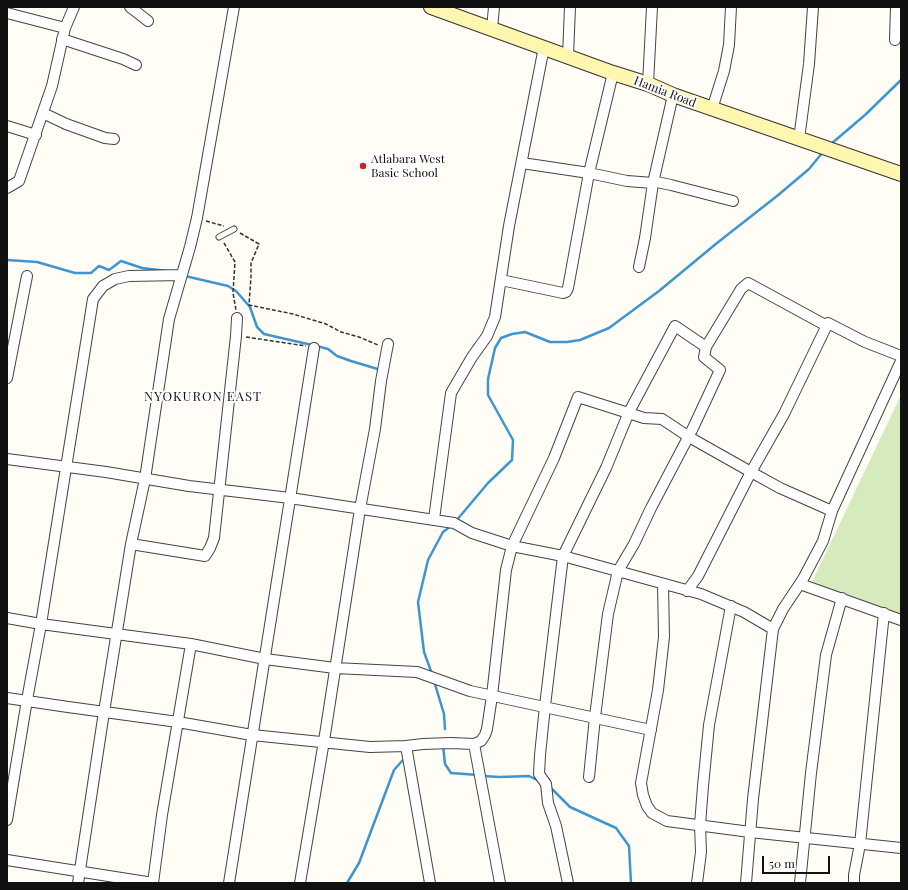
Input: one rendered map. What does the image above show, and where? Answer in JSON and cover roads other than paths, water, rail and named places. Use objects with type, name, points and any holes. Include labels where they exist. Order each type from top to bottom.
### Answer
[{"type":"main road","name":"Hamia Road","points":[[433,7],[613,73],[648,84],[712,109],[901,174]]},
{"type":"street","points":[[7,188],[19,182],[52,86],[65,28],[74,7]]},
{"type":"street","points":[[130,7],[148,21]]},
{"type":"street","points":[[78,883],[131,544],[145,479],[169,319],[190,248],[197,218],[234,7]]},
{"type":"street","points":[[492,29],[494,7]]},
{"type":"street","points":[[568,56],[570,7]]},
{"type":"street","points":[[648,84],[652,7]]},
{"type":"street","points":[[712,109],[724,71],[729,45],[731,7]]},
{"type":"street","points":[[799,139],[809,64],[813,7]]},
{"type":"street","points":[[894,40],[896,7]]},
{"type":"street","points":[[7,13],[65,28]]},
{"type":"street","points":[[62,39],[136,65]]},
{"type":"street","points":[[434,519],[451,393],[472,357],[487,336],[495,317],[509,226],[544,47]]},
{"type":"street","points":[[501,280],[566,292],[568,288],[589,173],[613,73]]},
{"type":"street","points":[[639,267],[653,183],[673,95]]},
{"type":"street","points":[[43,113],[72,126],[105,138],[114,139]]},
{"type":"street","points":[[7,126],[36,135]]},
{"type":"street","points":[[522,163],[589,173],[627,181],[657,182],[732,201]]},
{"type":"street","points":[[7,820],[41,624],[93,299],[103,286],[115,278],[182,271]]},
{"type":"street","points":[[7,378],[27,276]]},
{"type":"street","points":[[589,777],[608,614],[618,572],[634,544],[689,436],[720,370],[704,357],[706,347],[741,289],[748,283],[827,326]]},
{"type":"street","points":[[131,544],[205,556],[208,553],[214,538],[237,318]]},
{"type":"street","points":[[687,591],[698,576],[751,472],[784,414],[828,323],[865,342],[901,356]]},
{"type":"street","points":[[568,883],[556,826],[548,803],[546,784],[539,774],[544,706],[564,556],[606,468],[629,412],[674,326],[706,347]]},
{"type":"street","points":[[7,336],[16,330]]},
{"type":"street","points":[[300,883],[324,741],[360,509],[375,429],[387,347]]},
{"type":"street","points":[[229,883],[314,348]]},
{"type":"street","points":[[746,883],[753,799],[773,629],[783,609],[800,584],[823,541],[832,511],[901,362]]},
{"type":"street","points":[[7,698],[178,722],[252,735],[324,741],[370,747],[406,746],[451,742],[474,744],[481,742],[485,735],[492,696],[506,570],[512,546],[554,458],[578,397],[644,418],[662,419],[780,488],[832,511]]},
{"type":"street","points":[[7,459],[66,466],[189,486],[290,498],[454,523],[472,533],[512,546],[564,556],[701,594],[744,612],[773,629]]},
{"type":"street","points":[[663,584],[664,637],[658,690],[641,783],[643,796],[652,813],[667,821],[750,832],[901,848]]},
{"type":"street","points":[[800,584],[901,620]]},
{"type":"street","points":[[800,883],[804,837],[826,655],[842,598]]},
{"type":"street","points":[[697,883],[700,852],[700,825],[709,725],[731,606]]},
{"type":"street","points":[[854,883],[854,875],[860,844],[884,614]]},
{"type":"street","points":[[7,618],[191,644],[265,659],[335,668],[417,672],[470,691],[651,730]]},
{"type":"street","points":[[7,860],[153,883],[162,816],[191,644]]},
{"type":"street","points":[[474,744],[500,883]]},
{"type":"street","points":[[406,746],[430,883]]},
{"type":"lane","points":[[219,237],[234,229]]},
{"type":"waterway","points":[[831,144],[865,115],[901,80]]},
{"type":"waterway","points":[[456,521],[488,483],[512,460],[513,440],[488,395],[488,379],[495,348],[501,338],[512,334],[525,332],[550,342],[567,342],[580,340],[609,328],[659,291],[777,196],[809,169],[823,152]]},
{"type":"waterway","points":[[7,260],[37,262],[75,273],[91,273],[99,266],[109,270],[121,261],[142,268],[167,271]]},
{"type":"waterway","points":[[185,276],[228,286],[236,291],[250,307],[257,327],[264,334],[312,345]]},
{"type":"waterway","points":[[317,346],[328,349],[337,356],[381,370]]},
{"type":"waterway","points":[[432,674],[424,652],[418,602],[428,560],[443,532],[451,526]]},
{"type":"waterway","points":[[434,681],[444,714],[445,729]]},
{"type":"waterway","points":[[443,745],[445,764],[451,773],[478,775]]},
{"type":"waterway","points":[[347,883],[359,863],[394,770],[406,758]]},
{"type":"waterway","points":[[483,776],[529,776],[539,781]]},
{"type":"waterway","points":[[550,787],[570,807],[616,828],[629,846],[631,883]]},
{"type":"place","name":"Atlabara West Basic School","points":[[363,166]]},
{"type":"district","name":"NYOKURON EAST","points":[[203,397]]}]
